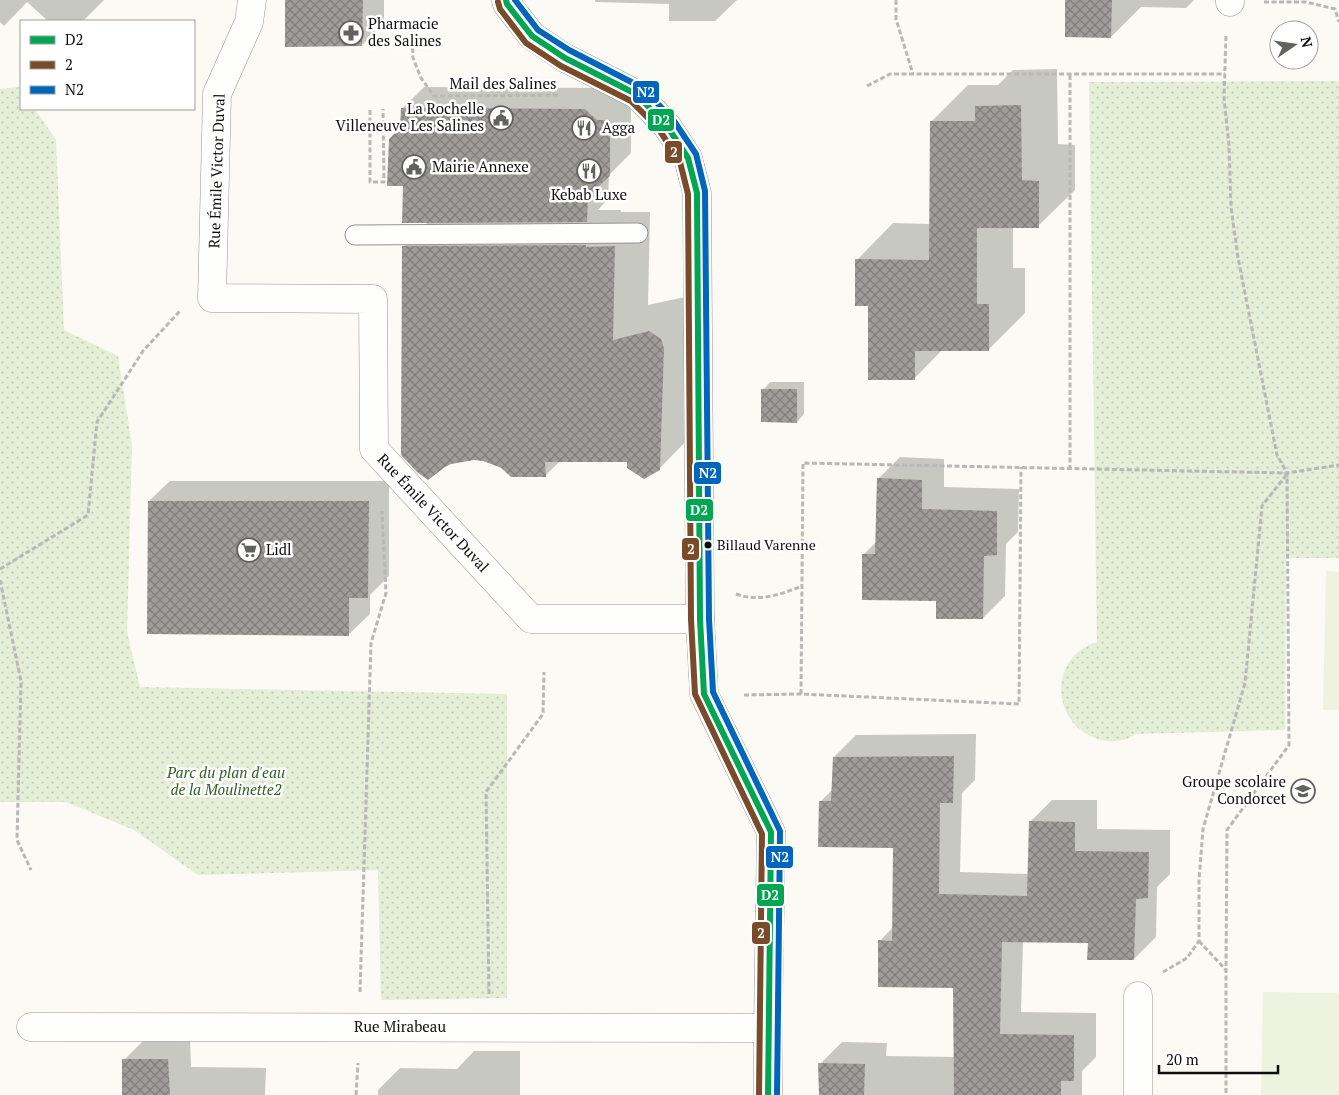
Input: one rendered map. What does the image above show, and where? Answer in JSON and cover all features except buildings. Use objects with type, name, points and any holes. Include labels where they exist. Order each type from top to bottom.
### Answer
[{"type":"street","name":"Rue Émile Victor Duval","points":[[252,0],[249,22],[217,94],[212,298],[373,299],[374,449],[531,619],[700,619]]},
{"type":"street","points":[[506,0],[507,4],[532,36],[565,58],[636,94],[667,126],[688,158],[697,192],[700,619],[704,694],[771,832],[768,1095]]},
{"type":"street","points":[[1138,996],[1138,1095]]},
{"type":"street","name":"Rue Mirabeau","points":[[31,1027],[768,1028]]},
{"type":"lane","points":[[355,235],[638,233]]},
{"type":"path","points":[[896,0],[896,19],[913,75]]},
{"type":"path","points":[[1226,1095],[1227,830],[1289,745],[1287,473],[1277,455],[1238,258],[1231,207],[1229,146],[1224,98],[1225,44],[1230,1],[1306,2],[1335,9],[1339,22]]},
{"type":"path","name":"Mail des Salines","points":[[412,33],[413,58],[421,78],[434,96],[585,95],[603,78]]},
{"type":"path","points":[[867,86],[890,74],[1225,74]]},
{"type":"path","points":[[1070,75],[1070,468]]},
{"type":"path","points":[[370,110],[370,182],[384,182],[383,109]]},
{"type":"path","points":[[0,569],[88,515],[97,422],[143,351],[186,305]]},
{"type":"path","points":[[801,694],[803,463],[1287,473],[1339,464]]},
{"type":"path","points":[[715,717],[740,695],[801,694],[1019,704],[1021,467]]},
{"type":"path","points":[[356,1095],[360,1027],[371,643],[386,593],[381,492],[392,468]]},
{"type":"path","points":[[1138,996],[1145,983],[1187,958],[1198,941],[1199,880],[1203,829],[1245,683],[1262,506],[1287,473]]},
{"type":"path","points":[[0,580],[21,681],[18,840],[31,870]]},
{"type":"path","points":[[700,581],[739,595],[762,598],[782,594],[802,586]]},
{"type":"path","points":[[490,1027],[486,792],[543,714],[544,672]]},
{"type":"path","points":[[1198,941],[1226,970]]},
{"type":"green space","points":[[1339,81],[1339,558],[1286,558],[1285,730],[1136,734],[1126,739],[1115,741],[1107,741],[1089,735],[1075,724],[1066,710],[1062,694],[1062,678],[1068,663],[1080,651],[1097,642],[1089,82]]},
{"type":"green space","name":"Parc du plan d'eau de la Moulinette2","points":[[20,87],[20,110],[36,110],[56,140],[64,330],[118,356],[132,446],[127,632],[140,687],[507,694],[507,998],[381,1000],[378,870],[198,875],[134,830],[66,802],[0,802],[0,89]]},
{"type":"green space","points":[[1326,571],[1339,572],[1339,710],[1323,710]]},
{"type":"green space","points":[[1263,992],[1339,993],[1339,1095],[1261,1095]]},
{"type":"transit line","name":"D2","points":[[506,0],[507,4],[532,36],[565,58],[636,94],[667,126],[688,158],[697,193],[700,619],[704,694],[771,832],[768,1095]]},
{"type":"transit line","name":"N2","points":[[515,0],[538,30],[569,50],[641,87],[659,105],[674,121],[696,154],[705,191],[709,619],[713,692],[780,831],[777,1095]]},
{"type":"transit line","name":"2","points":[[498,2],[500,9],[526,43],[561,66],[631,101],[647,117],[660,131],[680,162],[688,194],[691,619],[695,694],[762,834],[759,1095]]},
{"type":"place","name":"Pharmacie des Salines","points":[[351,33]]},
{"type":"place","name":"La Rochelle Villeneuve Les Salines","points":[[501,118]]},
{"type":"place","name":"Agga","points":[[584,128]]},
{"type":"place","name":"Mairie Annexe","points":[[414,167]]},
{"type":"place","name":"Kebab Luxe","points":[[589,171]]},
{"type":"place","name":"Billaud Varenne","points":[[708,545]]},
{"type":"place","name":"Lidl","points":[[249,550]]},
{"type":"place","name":"Groupe scolaire Condorcet","points":[[1303,791]]}]
